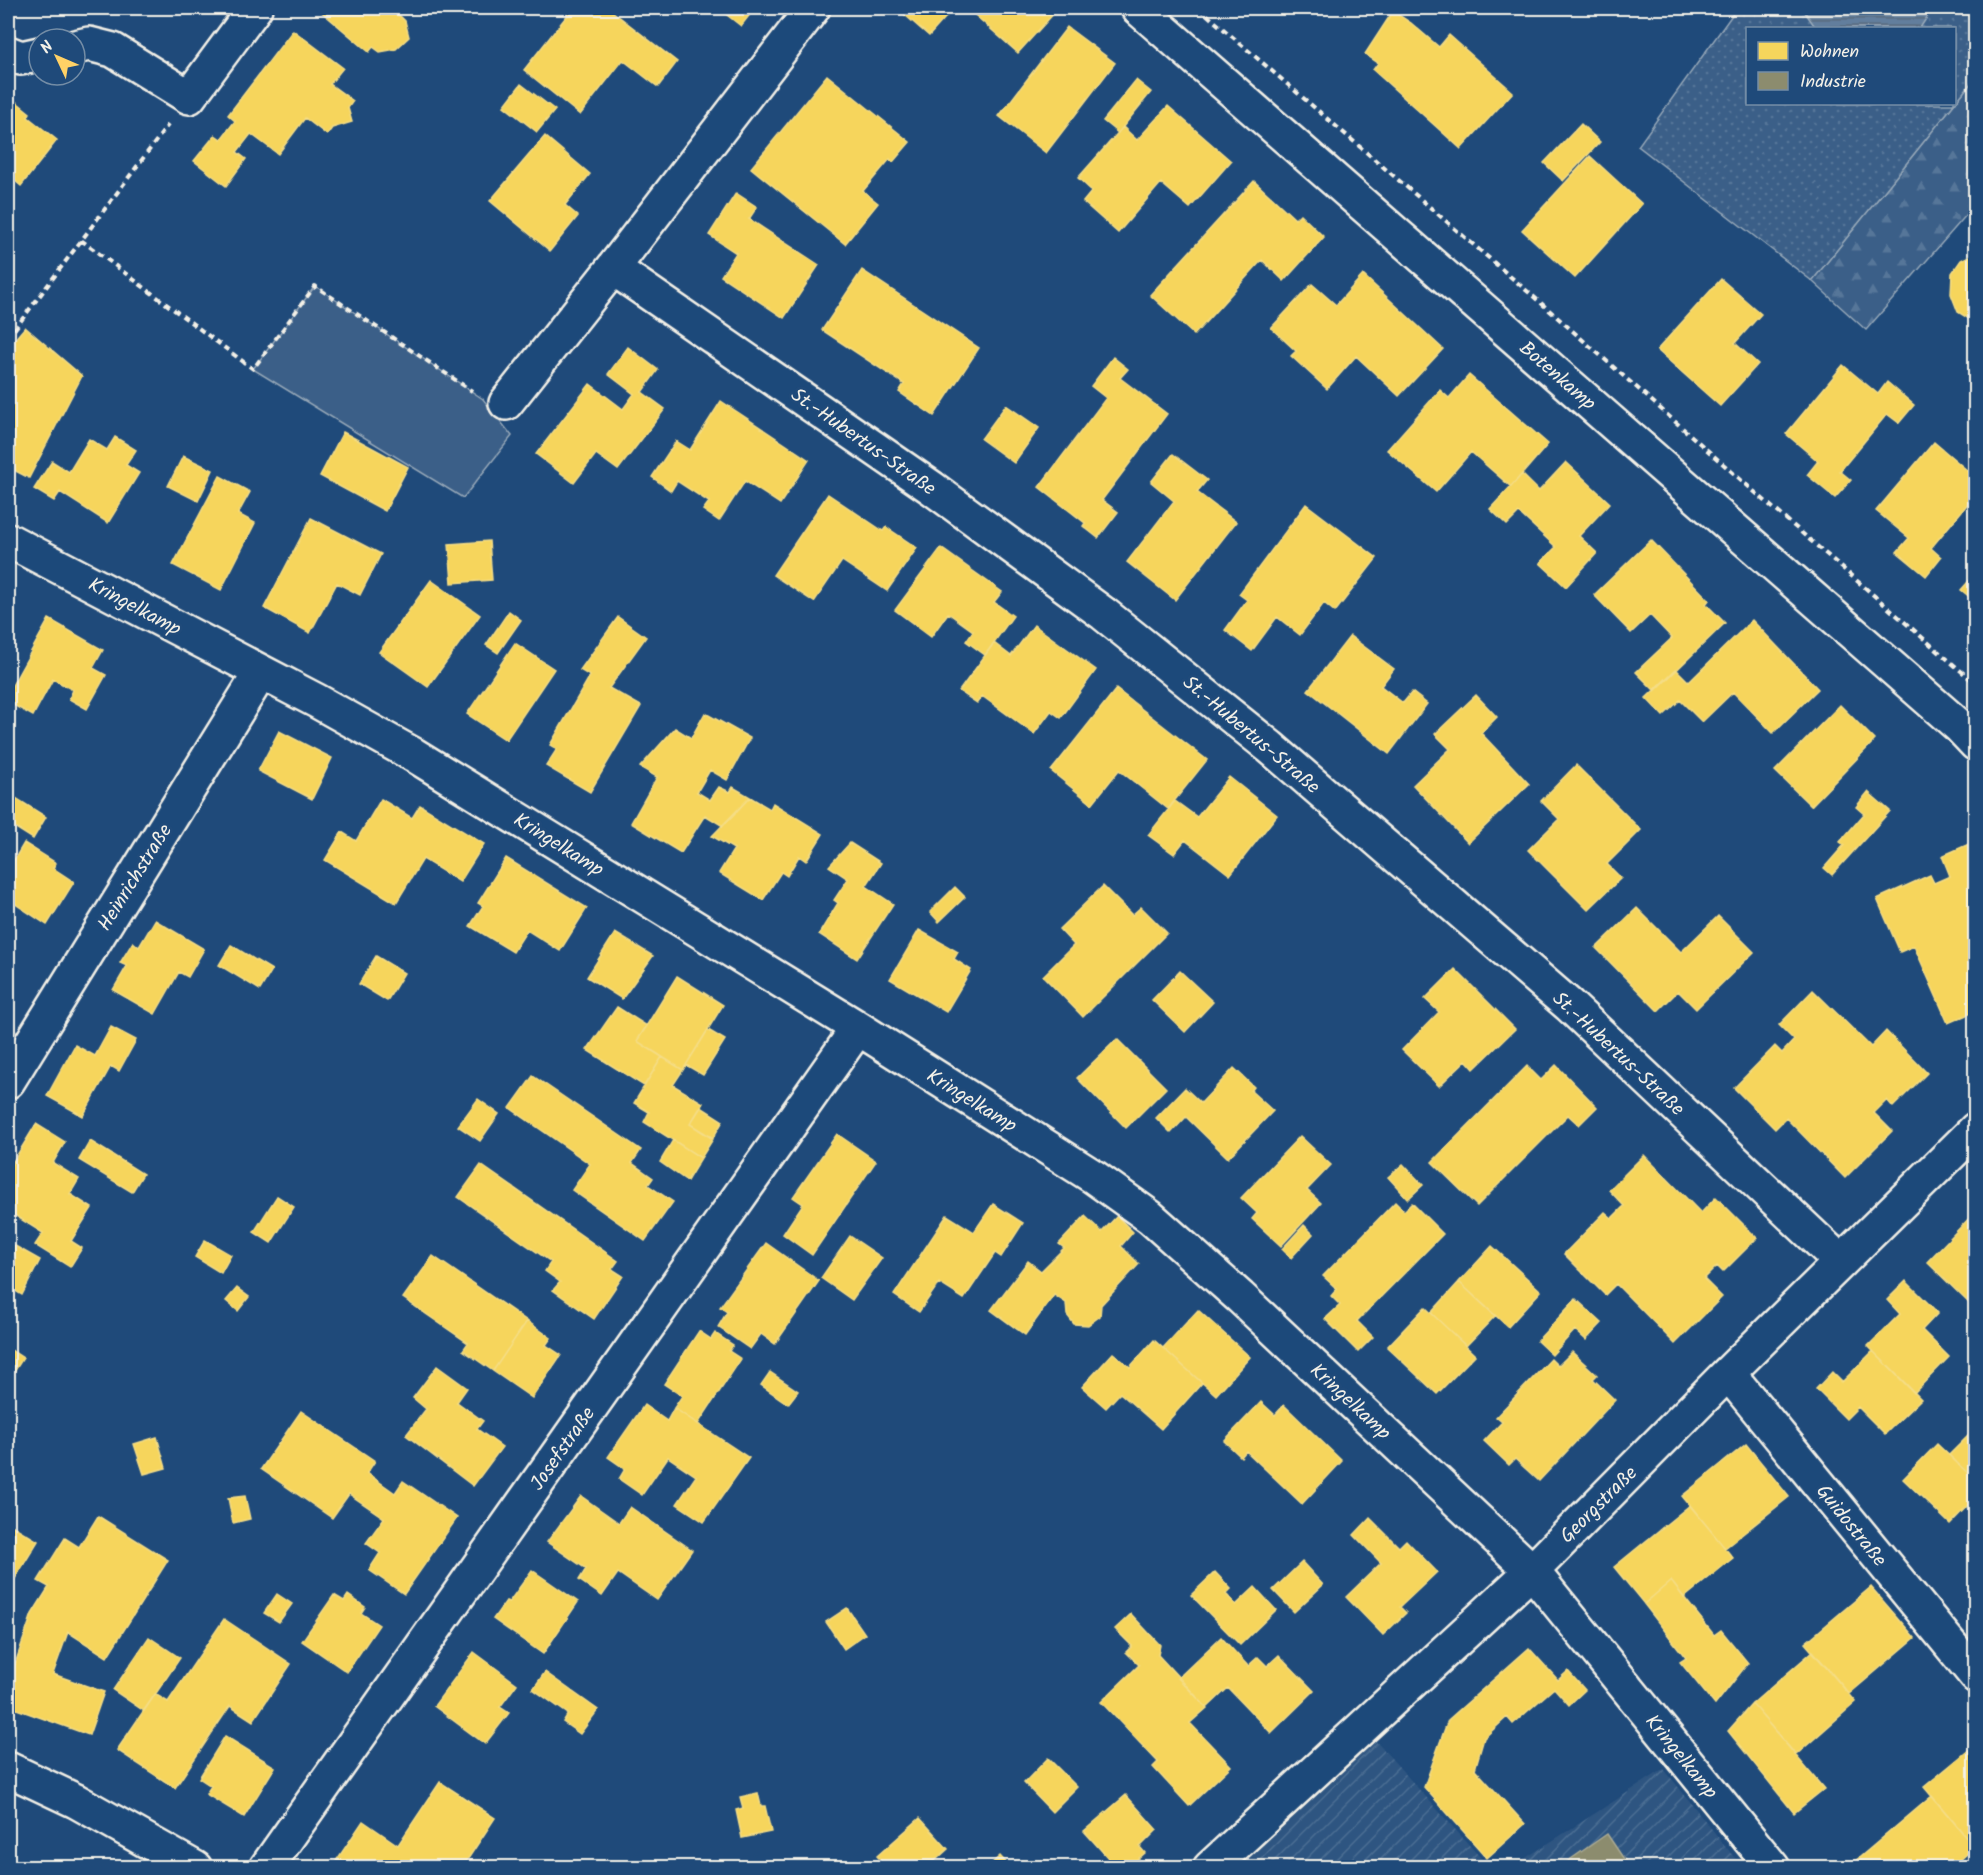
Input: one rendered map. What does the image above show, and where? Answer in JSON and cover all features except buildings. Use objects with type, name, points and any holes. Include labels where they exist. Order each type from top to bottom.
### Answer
[{"type":"street","points":[[87,44],[113,50],[189,97],[255,8]]},
{"type":"street","points":[[506,403],[813,8]]},
{"type":"street","name":"Botenkamp","points":[[1138,8],[1959,726],[1976,744]]},
{"type":"street","points":[[8,53],[21,58],[27,57]]},
{"type":"street","name":"St.-Hubertus-Straße","points":[[613,268],[960,508],[1104,614],[1270,747],[1569,1005],[1841,1262]]},
{"type":"street","name":"Kringelkamp","points":[[8,540],[317,701],[414,755],[858,1028],[1094,1177],[1150,1217],[1240,1297],[1532,1571],[1773,1868]]},
{"type":"street","name":"Heinrichstraße","points":[[8,1081],[261,672]]},
{"type":"street","name":"Josefstraße","points":[[266,1868],[858,1028]]},
{"type":"street","name":"Georgstraße","points":[[1210,1868],[1532,1571],[1728,1373],[1976,1129]]},
{"type":"street","name":"Guidostraße","points":[[1728,1373],[1976,1676]]},
{"type":"street","points":[[8,1769],[76,1801],[195,1868]]},
{"type":"path","points":[[1199,8],[1541,303],[1976,684]]},
{"type":"path","points":[[8,338],[189,97]]},
{"type":"path","points":[[81,240],[253,369],[315,286],[483,399],[506,403]]},
{"type":"shaded area","points":[[1802,8],[1933,8],[1921,27],[1815,27]]},
{"type":"shaded area","points":[[1373,1738],[1489,1867],[1232,1868]]},
{"type":"shaded area","points":[[1664,1769],[1742,1867],[1510,1868]]},
{"type":"green space","points":[[1737,8],[1975,8],[1975,78],[1956,102],[1956,27],[1746,27],[1746,105],[1953,105],[1812,281],[1638,146]]},
{"type":"green space","points":[[1975,78],[1975,205],[1866,330],[1812,281],[1953,105],[1956,105],[1956,102]]},
{"type":"green space","points":[[315,286],[483,399],[512,436],[463,498],[253,369]]}]
